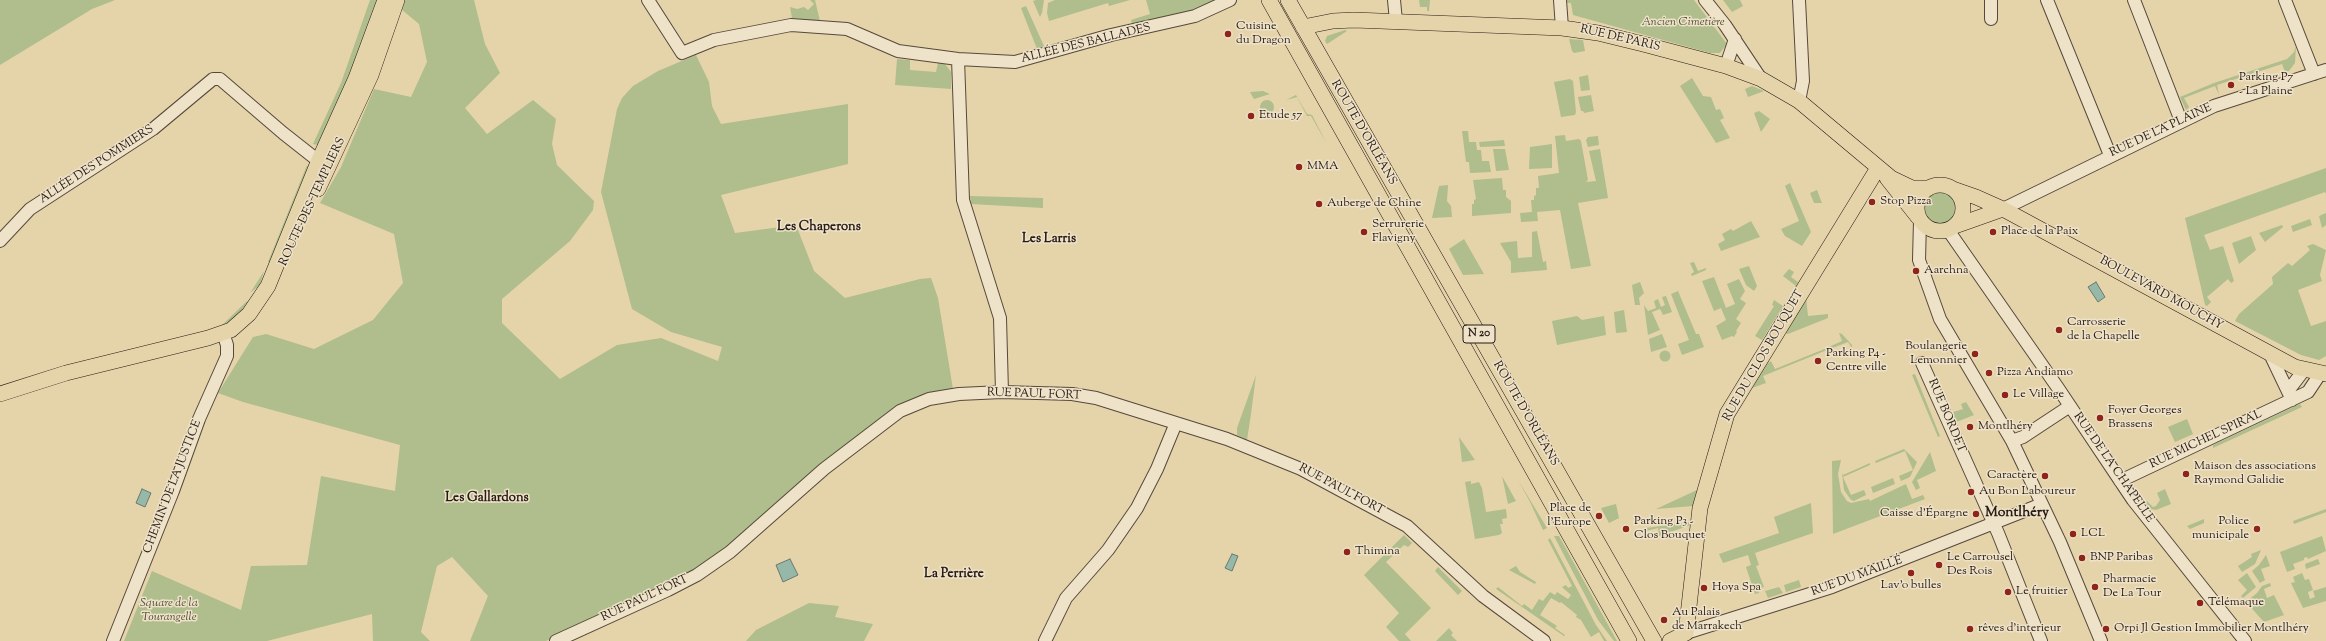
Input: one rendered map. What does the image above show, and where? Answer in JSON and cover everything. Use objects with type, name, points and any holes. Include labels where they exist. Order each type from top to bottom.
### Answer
[{"type":"main road","name":"ROUTE DES TEMPLIERS","points":[[0,394],[66,373],[177,347],[186,349],[244,332],[264,309],[324,163],[385,0]]},
{"type":"main road","name":"ROUTE DES TEMPLIERS","points":[[324,163],[371,75],[398,0]]},
{"type":"main road","name":"ROUTE D'ORLÉANS","points":[[1269,0],[1629,641]]},
{"type":"main road","name":"ROUTE D'ORLÉANS","points":[[1288,0],[1654,641]]},
{"type":"main road","name":"RUE DE PARIS","points":[[1303,27],[1333,21],[1396,21],[1562,28],[1598,33],[1726,66],[1761,79],[1799,101],[1891,178],[1912,188],[1929,188]]},
{"type":"main road","name":"RUE DE PARIS","points":[[1878,168],[1919,219]]},
{"type":"main road","name":"RUE DU CLOS BOUQUET","points":[[1686,633],[1700,508],[1727,414],[1878,168]]},
{"type":"main road","points":[[1951,228],[1963,211],[1963,203],[1953,189],[1941,185],[1929,188],[1919,200],[1919,219],[1933,231],[1951,228],[2003,209]]},
{"type":"main road","name":"BOULEVARD MOUCHY","points":[[1953,189],[2003,209],[2270,354],[2304,370],[2323,374]]},
{"type":"main road","name":"RUE DU MAILLÉ","points":[[1670,641],[1686,633]]},
{"type":"street","name":"ALLÉE DES BALLADES","points":[[648,0],[682,53],[714,40],[791,24],[847,29],[898,51],[958,59],[1015,62],[1024,61],[1104,37],[1195,16],[1230,0]]},
{"type":"street","points":[[1394,0],[1396,21]]},
{"type":"street","points":[[1560,0],[1562,28]]},
{"type":"street","points":[[1705,0],[1761,79]]},
{"type":"street","points":[[1799,0],[1803,81],[1799,101]]},
{"type":"street","points":[[1991,0],[1991,19]]},
{"type":"street","points":[[2047,0],[2110,155]]},
{"type":"street","points":[[2134,0],[2181,122]]},
{"type":"street","points":[[2285,0],[2314,74]]},
{"type":"street","points":[[1726,66],[1734,39]]},
{"type":"street","points":[[958,59],[963,200],[1000,318],[1002,392]]},
{"type":"street","name":"RUE DE LA PLAINE","points":[[2003,209],[2110,155],[2214,106],[2326,70]]},
{"type":"street","name":"ALLÉE DES POMMIERS","points":[[0,241],[30,209],[153,129],[213,79],[220,79],[283,134],[324,163]]},
{"type":"street","points":[[1919,219],[1919,260],[1940,319],[2012,442],[2042,504],[2101,641]]},
{"type":"street","name":"RUE DE LA CHAPELLE","points":[[1951,228],[2120,481],[2245,641]]},
{"type":"street","name":"CHEMIN DE LA JUSTICE","points":[[113,641],[173,492],[199,419],[227,356],[224,337]]},
{"type":"street","points":[[2270,354],[2290,395]]},
{"type":"street","name":"RUE BORDET","points":[[1922,363],[1936,391],[1994,525],[2041,641]]},
{"type":"street","points":[[2290,395],[2304,370]]},
{"type":"street","name":"RUE MICHEL SPIRAL","points":[[2120,481],[2290,395],[2308,392],[2323,374]]},
{"type":"street","name":"RUE PAUL FORT","points":[[556,641],[668,590],[697,575],[730,552],[824,469],[900,411],[929,400],[944,397],[1002,392],[1072,394],[1096,398],[1263,452],[1326,480],[1395,519],[1429,545],[1483,596],[1544,641]]},
{"type":"street","points":[[2012,442],[2023,437],[2070,406]]},
{"type":"street","points":[[1045,641],[1066,598],[1108,550],[1137,508],[1157,469],[1176,423]]},
{"type":"street","name":"RUE DU MAILLÉ","points":[[1686,633],[1832,587],[1994,525],[2042,504]]},
{"type":"green space","points":[[0,0],[115,0],[92,9],[0,65]]},
{"type":"green space","points":[[370,0],[379,0],[353,71],[318,145],[313,144],[341,83]]},
{"type":"green space","name":"Square de la Tourangelle","points":[[404,0],[474,0],[485,44],[500,73],[465,108],[487,134],[533,100],[556,119],[552,144],[557,165],[594,201],[593,210],[570,241],[502,299],[502,323],[560,379],[617,345],[661,338],[718,361],[722,347],[671,332],[632,309],[601,192],[617,109],[622,98],[633,86],[658,71],[696,55],[709,82],[712,106],[721,124],[848,104],[848,164],[721,195],[735,233],[796,225],[814,271],[845,298],[920,279],[931,278],[938,298],[953,389],[899,407],[872,424],[819,466],[725,548],[695,569],[659,588],[546,641],[470,641],[488,596],[452,557],[437,566],[421,632],[430,641],[373,641],[372,614],[267,641],[124,641],[152,571],[241,610],[251,566],[307,565],[321,476],[395,491],[400,445],[243,402],[218,393],[253,337],[266,334],[314,349],[373,320],[403,283],[394,234],[320,203],[341,167],[374,89],[411,97],[427,62],[419,24],[401,9]]},
{"type":"green space","points":[[810,0],[815,0],[820,21],[792,18],[790,7],[797,9],[804,7],[808,10],[814,4]]},
{"type":"green space","points":[[1044,0],[1040,17],[1033,1]]},
{"type":"green space","points":[[1055,0],[1130,0],[1109,6],[1108,3],[1049,21],[1047,13],[1048,3]]},
{"type":"green space","points":[[1146,0],[1214,1],[1197,9],[1162,19],[1132,24],[1131,20],[1150,14]]},
{"type":"green space","points":[[1419,0],[1430,0],[1429,11],[1427,11],[1427,7],[1420,7]]},
{"type":"green space","name":"Ancien Cimetière","points":[[1565,0],[1694,0],[1727,44],[1720,53],[1710,53],[1573,15],[1571,3],[1566,3]]},
{"type":"green space","points":[[1723,0],[1740,0],[1743,6],[1732,12]]},
{"type":"green space","points":[[1026,6],[1044,46],[1037,49],[1021,8]]},
{"type":"green space","points":[[1345,30],[1347,31],[1327,44],[1325,41],[1327,36]]},
{"type":"green space","points":[[1569,39],[1583,40],[1585,51],[1574,53],[1572,51]]},
{"type":"green space","points":[[2296,46],[2295,63],[2289,71],[2285,72],[2282,64],[2217,85],[2219,95],[2215,86],[2184,98],[2189,107],[2186,110],[2180,97],[2214,83],[2287,59],[2294,52]]},
{"type":"green space","points":[[897,59],[910,60],[910,70],[936,72],[938,63],[945,64],[951,72],[951,89],[895,85]]},
{"type":"green space","points":[[1588,75],[1590,90],[1581,91],[1579,77]]},
{"type":"green space","points":[[1692,78],[1703,96],[1711,97],[1716,110],[1720,109],[1724,118],[1720,120],[1730,138],[1716,143],[1680,86]]},
{"type":"green space","points":[[1570,79],[1573,81],[1576,112],[1575,115],[1561,117],[1554,82]]},
{"type":"green space","points":[[1752,86],[1764,91],[1748,97],[1745,89]]},
{"type":"green space","points":[[1263,91],[1270,94],[1254,99],[1250,92]]},
{"type":"green space","points":[[1296,95],[1307,114],[1312,115],[1327,144],[1311,116],[1307,116],[1297,97],[1286,100]]},
{"type":"green space","points":[[1591,95],[1594,111],[1584,113],[1581,111],[1578,97]]},
{"type":"green space","points":[[1264,100],[1270,100],[1274,104],[1274,110],[1270,114],[1264,114],[1260,110],[1260,104]]},
{"type":"green space","points":[[1759,111],[1770,119],[1761,132],[1754,113]]},
{"type":"green space","points":[[1462,131],[1468,131],[1469,142],[1476,142],[1477,150],[1481,150],[1482,161],[1489,161],[1491,172],[1470,173],[1469,162],[1466,162]]},
{"type":"green space","points":[[1565,135],[1566,141],[1579,139],[1581,141],[1588,180],[1586,182],[1596,181],[1589,151],[1600,149],[1608,198],[1578,203],[1591,266],[1571,269],[1560,210],[1537,212],[1538,221],[1521,222],[1520,213],[1532,212],[1531,200],[1534,200],[1536,188],[1539,188],[1538,176],[1559,173],[1555,136]]},
{"type":"green space","points":[[1598,136],[1599,145],[1588,147],[1586,140],[1588,137]]},
{"type":"green space","points":[[1504,140],[1505,146],[1480,147],[1479,142]]},
{"type":"green space","points":[[1552,144],[1552,168],[1529,169],[1530,147]]},
{"type":"green space","points":[[1493,149],[1505,149],[1509,170],[1496,171]]},
{"type":"green space","points":[[307,165],[310,169],[271,263],[268,262]]},
{"type":"green space","points":[[2326,168],[2326,194],[2325,192],[2204,235],[2210,250],[2223,246],[2234,281],[2231,283],[2228,279],[2207,297],[2211,302],[2207,306],[2205,305],[2185,218]]},
{"type":"green space","points":[[1502,178],[1503,190],[1506,190],[1506,197],[1511,201],[1511,213],[1472,216],[1472,204],[1474,204],[1474,200],[1476,199],[1473,180]]},
{"type":"green space","points":[[1790,183],[1811,232],[1802,246],[1785,236],[1781,229],[1799,221],[1785,186]]},
{"type":"green space","points":[[1448,185],[1447,201],[1451,206],[1452,217],[1432,218],[1439,186]]},
{"type":"green space","points":[[1817,190],[1822,203],[1814,203],[1810,193]]},
{"type":"green space","points":[[1940,192],[1949,195],[1953,199],[1956,208],[1953,217],[1949,221],[1940,224],[1931,221],[1927,217],[1924,208],[1927,199],[1931,195]]},
{"type":"green space","points":[[970,196],[1043,198],[1043,208],[971,204]]},
{"type":"green space","points":[[2326,213],[2326,225],[2322,228],[2319,216]]},
{"type":"green space","points":[[2310,219],[2312,225],[2293,232],[2291,226]]},
{"type":"green space","points":[[1751,221],[1760,237],[1721,251],[1718,244],[1725,240],[1722,234],[1731,229],[1733,231]]},
{"type":"green space","points":[[2282,225],[2283,227],[2265,242],[2259,233]]},
{"type":"green space","points":[[1537,231],[1543,262],[1546,261],[1547,270],[1511,273],[1511,262],[1500,243],[1517,241],[1518,258],[1532,257],[1532,232]]},
{"type":"green space","points":[[2251,236],[2256,250],[2239,264],[2232,243]]},
{"type":"green space","points":[[1464,239],[1484,274],[1463,275],[1449,249]]},
{"type":"green space","points":[[2313,244],[2326,250],[2320,275],[2322,281],[2298,290],[2311,326],[2326,321],[2326,356],[2319,360],[2301,355],[2235,321],[2239,314],[2273,284],[2272,277],[2288,263],[2292,266],[2310,250],[2307,246]]},
{"type":"green space","points":[[1694,262],[1698,271],[1706,268],[1706,270],[1692,276],[1691,274],[1694,272],[1690,263]]},
{"type":"green space","points":[[1749,266],[1757,286],[1754,291],[1746,285],[1739,269]]},
{"type":"green space","points":[[1789,269],[1794,272],[1791,277],[1798,282],[1796,286],[1783,276]]},
{"type":"green space","points":[[264,271],[260,285],[250,293],[254,287]]},
{"type":"green space","points":[[1714,277],[1726,308],[1735,304],[1727,284],[1739,279],[1745,291],[1740,299],[1746,303],[1736,319],[1741,323],[1736,331],[1737,332],[1734,337],[1732,336],[1722,340],[1716,326],[1726,320],[1721,308],[1714,311],[1702,281]]},
{"type":"green space","points":[[1640,282],[1644,293],[1639,298],[1640,305],[1635,305],[1632,285]]},
{"type":"green space","points":[[1678,291],[1696,334],[1699,334],[1704,347],[1682,355],[1678,344],[1689,340],[1671,294]]},
{"type":"green space","points":[[1666,296],[1672,312],[1663,315],[1660,309],[1652,312],[1660,330],[1648,335],[1644,305],[1648,311],[1656,308],[1654,301],[1658,299],[1661,307],[1665,305],[1662,297]]},
{"type":"green space","points":[[1806,297],[1808,316],[1828,314],[1828,318],[1788,334],[1785,333]]},
{"type":"green space","points":[[1774,300],[1783,306],[1762,340],[1755,336],[1774,306],[1772,305]]},
{"type":"green space","points":[[247,301],[250,304],[232,323],[220,327]]},
{"type":"green space","points":[[1624,310],[1627,332],[1616,333],[1614,312]]},
{"type":"green space","points":[[1577,316],[1582,320],[1604,316],[1606,335],[1557,345],[1552,321]]},
{"type":"green space","points":[[1839,333],[1842,334],[1852,345],[1852,348],[1848,342],[1827,350],[1763,376],[1766,383],[1752,388],[1768,363],[1771,361],[1775,369],[1822,350],[1842,341]]},
{"type":"green space","points":[[1662,334],[1667,347],[1651,352],[1649,339]]},
{"type":"green space","points":[[1665,350],[1669,352],[1671,356],[1669,360],[1665,362],[1661,360],[1659,356],[1661,352]]},
{"type":"green space","points":[[1915,374],[1940,436],[1938,437],[1912,375]]},
{"type":"green space","points":[[1256,375],[1247,440],[1237,435],[1237,428]]},
{"type":"green space","points":[[1966,402],[1974,415],[1954,423],[1950,413],[1963,409],[1961,404]]},
{"type":"green space","points":[[2300,404],[2302,407],[2213,448],[2213,445]]},
{"type":"green space","points":[[2187,419],[2193,434],[2175,442],[2168,427]]},
{"type":"green space","points":[[1459,437],[1475,460],[1462,462]]},
{"type":"green space","points":[[1904,449],[1917,462],[1910,477],[1901,481],[1899,476],[1913,470],[1905,451],[1876,463],[1875,461]]},
{"type":"green space","points":[[1930,452],[1936,471],[1917,480],[1920,488],[1916,490],[1912,482]]},
{"type":"green space","points":[[1841,460],[1838,474],[1841,492],[1847,501],[1851,503],[1869,499],[1870,501],[1906,484],[1912,499],[1923,495],[1925,499],[1833,534],[1832,461]]},
{"type":"green space","points":[[1870,463],[1870,465],[1843,477],[1851,495],[1864,490],[1866,495],[1854,501],[1851,500],[1844,490],[1842,473],[1843,475]]},
{"type":"green space","points":[[1502,476],[1516,501],[1508,504]]},
{"type":"green space","points":[[1893,478],[1895,484],[1873,493],[1871,487]]},
{"type":"green space","points":[[1518,480],[1547,528],[1543,530]]},
{"type":"green space","points":[[1471,481],[1471,484],[1479,482],[1482,488],[1486,512],[1506,509],[1507,518],[1502,519],[1503,524],[1500,524],[1502,533],[1499,535],[1475,539],[1465,482]]},
{"type":"green space","points":[[2165,489],[2171,504],[2156,510],[2150,509],[2145,502],[2147,501],[2153,507],[2156,506],[2160,500],[2157,493]]},
{"type":"green space","points":[[1697,490],[1693,506],[1656,509]]},
{"type":"green space","points":[[1811,503],[1813,533],[1755,553],[1759,565],[1756,566],[1764,587],[1758,589],[1759,593],[1755,594],[1746,567],[1751,565],[1748,555],[1723,563],[1719,554],[1779,533],[1774,517]]},
{"type":"green space","points":[[1616,504],[1619,518],[1609,523],[1601,508]]},
{"type":"green space","points":[[2326,509],[2326,512],[2294,524],[2293,521]]},
{"type":"green space","points":[[2204,519],[2204,523],[2190,529],[2187,526]]},
{"type":"green space","points":[[1691,522],[1691,525],[1659,536],[1658,528],[1642,532],[1646,528]]},
{"type":"green space","points":[[1404,535],[1412,543],[1408,547],[1404,545],[1386,562],[1431,608],[1405,634],[1411,641],[1399,641],[1386,627],[1399,613],[1364,575]]},
{"type":"green space","points":[[1554,536],[1559,536],[1617,641],[1614,641],[1598,620]]},
{"type":"green space","points":[[2322,536],[2326,551],[2308,559],[2307,557],[2304,558],[2304,560],[2293,564],[2295,569],[2287,572],[2280,552]]},
{"type":"green space","points":[[1550,538],[1596,625],[1607,641],[1604,641],[1599,632],[1591,637],[1581,620],[1576,617],[1577,615],[1561,602],[1560,603],[1551,598],[1540,615],[1557,626],[1555,628],[1565,635],[1564,636],[1496,589],[1498,587],[1522,606],[1524,604],[1532,610],[1539,599],[1543,601],[1550,592],[1555,595],[1557,592],[1568,599],[1571,595],[1562,587],[1566,585],[1568,588],[1572,586],[1548,540]]},
{"type":"green space","points":[[2261,550],[2255,564],[2242,572],[2238,566],[2252,557],[2251,554]]},
{"type":"green space","points":[[2266,555],[2270,566],[2261,569],[2265,580],[2260,583],[2252,571],[2259,565]]},
{"type":"green space","points":[[2318,559],[2320,564],[2306,569],[2305,564]]},
{"type":"green space","points":[[1516,566],[1520,572],[1536,582],[1535,584],[1509,570]]},
{"type":"green space","points":[[1438,567],[1462,591],[1458,595],[1435,571]]},
{"type":"green space","points":[[2247,573],[2256,587],[2243,598],[2241,596],[2247,590],[2238,580]]},
{"type":"green space","points":[[2302,573],[2305,580],[2309,579],[2313,590],[2308,592],[2310,599],[2315,597],[2313,591],[2326,587],[2326,601],[2303,608],[2291,583],[2295,582],[2293,577]]},
{"type":"green space","points":[[1799,580],[1801,587],[1786,592],[1784,585]]},
{"type":"green space","points":[[2270,583],[2271,586],[2264,589],[2267,598],[2274,595],[2284,615],[2264,622],[2246,602],[2257,593],[2262,586]]},
{"type":"green space","points":[[1779,587],[1783,593],[1768,598],[1765,591]]},
{"type":"green space","points":[[809,603],[839,606],[835,617],[873,624],[864,641],[746,641],[756,630]]},
{"type":"green space","points":[[1449,628],[1453,633],[1451,635],[1457,641],[1436,641]]},
{"type":"shaded area","points":[[2096,282],[2105,297],[2098,302],[2088,287]]},
{"type":"shaded area","points":[[142,489],[151,493],[145,507],[136,503]]},
{"type":"shaded area","points":[[1232,554],[1238,556],[1232,571],[1225,568]]},
{"type":"shaded area","points":[[790,559],[798,575],[783,582],[776,565]]},
{"type":"place","name":"Cuisine du Dragon","points":[[1228,34]]},
{"type":"place","name":"Parking P7 - La Plaine","points":[[2231,85]]},
{"type":"place","name":"Etude 57","points":[[1251,116]]},
{"type":"place","name":"MMA","points":[[1299,167]]},
{"type":"place","name":"Stop Pizza","points":[[1872,202]]},
{"type":"place","name":"Auberge de Chine","points":[[1319,204]]},
{"type":"place","name":"Serrurerie Flavigny","points":[[1364,232]]},
{"type":"place","name":"Place de la Paix","points":[[1993,232]]},
{"type":"place","name":"Aarchna","points":[[1916,271]]},
{"type":"place","name":"Carrosserie de la Chapelle","points":[[2059,330]]},
{"type":"place","name":"Boulangerie Lemonnier","points":[[1975,354]]},
{"type":"place","name":"Parking P4 - Centre ville","points":[[1818,361]]},
{"type":"place","name":"Pizza Andiamo","points":[[1989,373]]},
{"type":"place","name":"Le Village","points":[[2005,395]]},
{"type":"place","name":"Foyer Georges Brassens","points":[[2100,418]]},
{"type":"place","name":"Montlhéry","points":[[1970,427]]},
{"type":"place","name":"Maison des associations Raymond Galidie","points":[[2186,474]]},
{"type":"place","name":"Caractère","points":[[2045,476]]},
{"type":"place","name":"Au Bon Laboureur","points":[[1971,492]]},
{"type":"place","name":"Caisse d'Épargne","points":[[1976,514]]},
{"type":"place","name":"Place de l'Europe","points":[[1599,516]]},
{"type":"place","name":"Parking P3 - Clos Bouquet","points":[[1626,529]]},
{"type":"place","name":"Police municipale","points":[[2257,529]]},
{"type":"place","name":"LCL","points":[[2073,534]]},
{"type":"place","name":"Thimina","points":[[1347,552]]},
{"type":"place","name":"BNP Paribas","points":[[2082,558]]},
{"type":"place","name":"Le Carrousel Des Rois","points":[[1939,565]]},
{"type":"place","name":"Lav'o bulles","points":[[1911,573]]},
{"type":"place","name":"Pharmacie De La Tour","points":[[2095,587]]},
{"type":"place","name":"Hoya Spa","points":[[1704,588]]},
{"type":"place","name":"Le fruitier","points":[[2008,592]]},
{"type":"place","name":"Télémaque","points":[[2200,603]]},
{"type":"place","name":"Au Palais de Marrakech","points":[[1664,620]]},
{"type":"place","name":"rêves d'interieur","points":[[1970,629]]},
{"type":"place","name":"Orpi Jl Gestion Immobilier Montlhéry","points":[[2106,629]]},
{"type":"district","name":"Les Chaperons","points":[[819,228]]},
{"type":"district","name":"Les Larris","points":[[1049,240]]},
{"type":"district","name":"Les Gallardons","points":[[487,499]]},
{"type":"district","name":"Montlhéry","points":[[2017,514]]},
{"type":"district","name":"La Perrière","points":[[954,575]]}]
